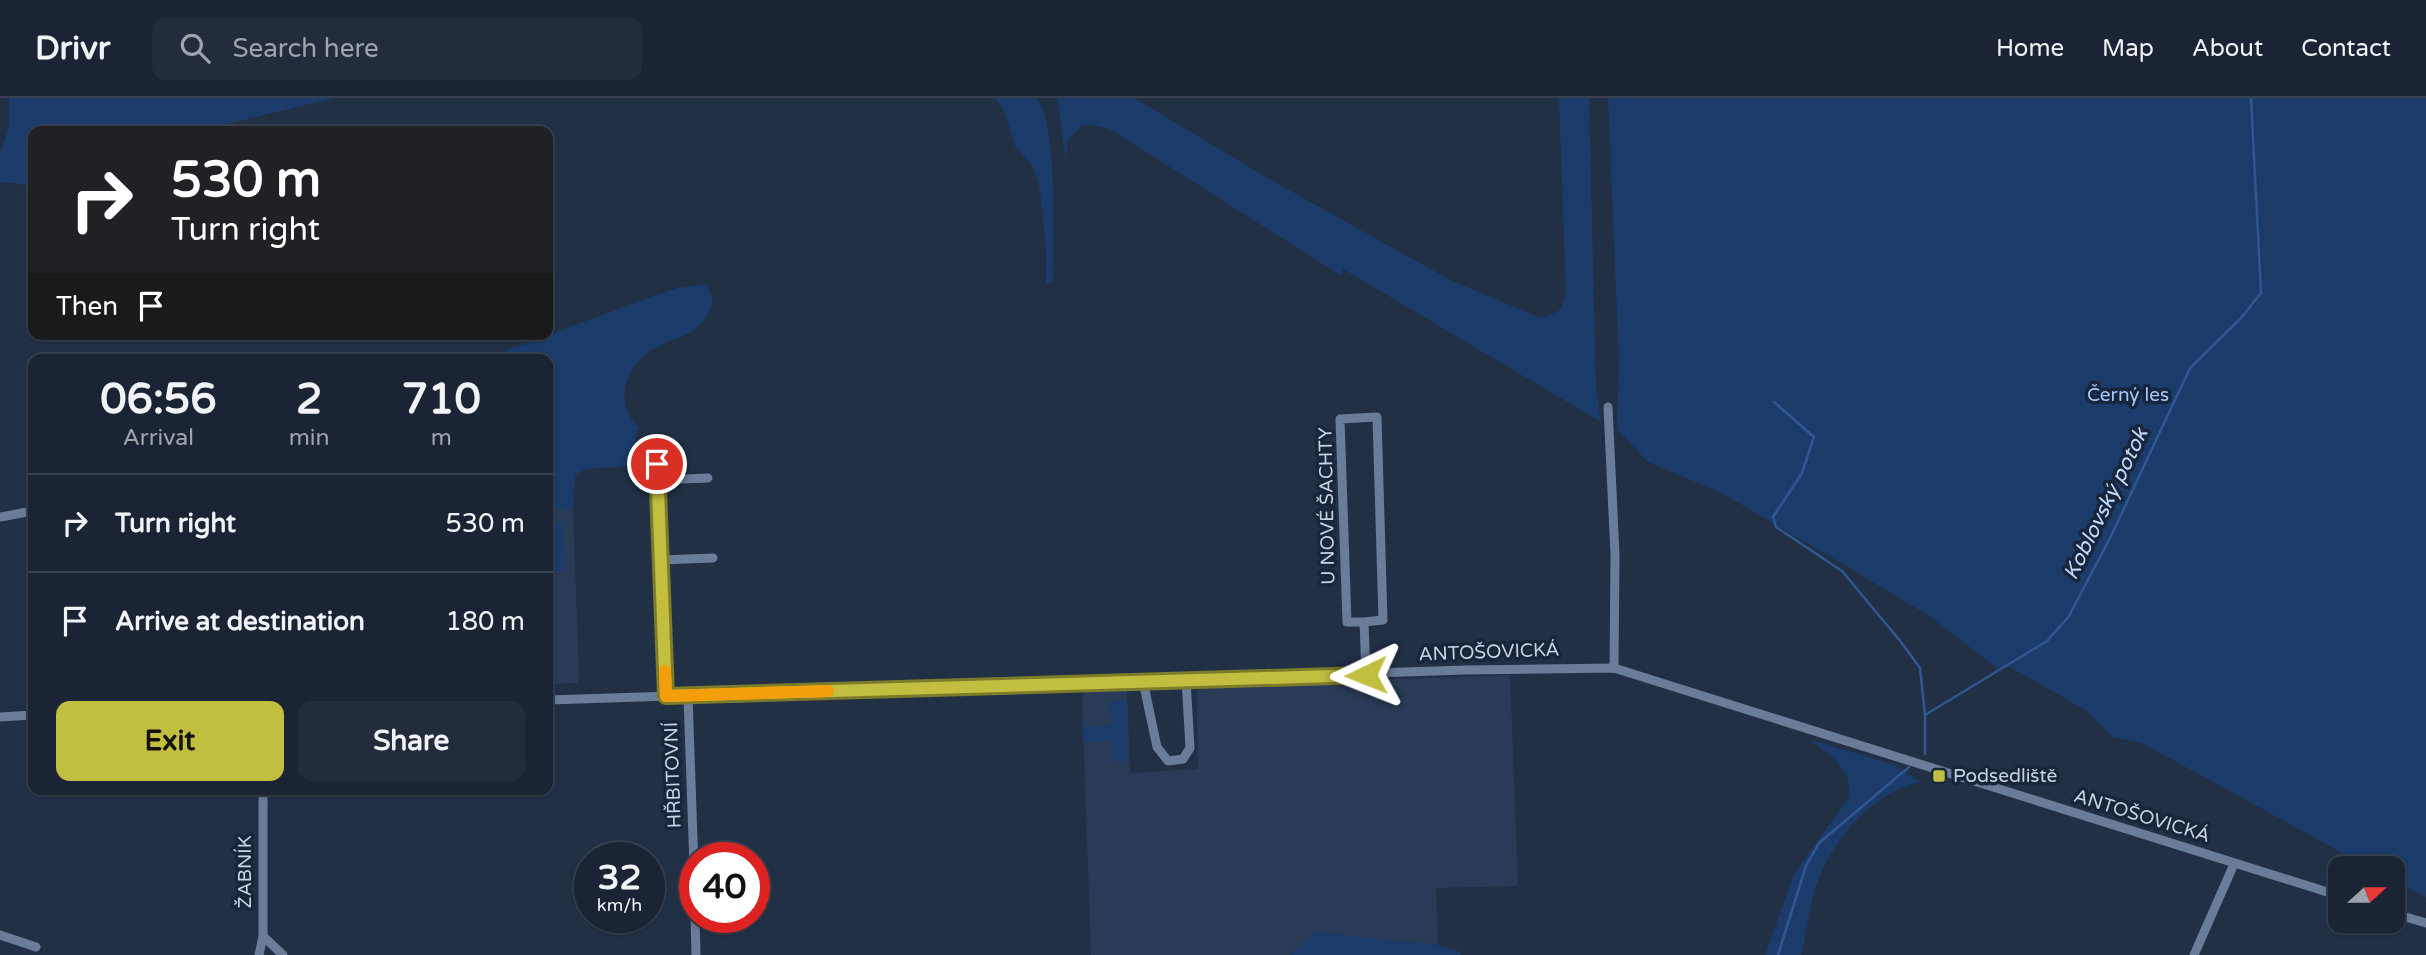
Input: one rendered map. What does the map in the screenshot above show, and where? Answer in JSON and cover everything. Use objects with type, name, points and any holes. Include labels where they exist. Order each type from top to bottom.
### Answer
[{"type":"street","points":[[1608,407],[1615,555],[1614,668]]},
{"type":"street","name":"U NOVÉ ŠACHTY","points":[[1377,417],[1383,620],[1364,622],[1347,622],[1340,419],[1377,417]]},
{"type":"street","points":[[657,464],[666,696]]},
{"type":"street","points":[[658,480],[708,478]]},
{"type":"street","points":[[0,517],[28,512]]},
{"type":"street","points":[[661,560],[713,558]]},
{"type":"street","points":[[1364,622],[1366,675]]},
{"type":"street","name":"ANTOŠOVICKÁ","points":[[553,700],[1614,668],[2328,892]]},
{"type":"street","points":[[1143,681],[1157,747],[1168,761],[1182,759],[1190,748],[1186,680]]},
{"type":"street","name":"HŘBITOVNÍ","points":[[688,695],[693,842]]},
{"type":"street","points":[[0,716],[28,715]]},
{"type":"street","name":"ŽABNÍK","points":[[259,955],[263,936],[263,795]]},
{"type":"street","points":[[2194,955],[2234,864]]},
{"type":"street","points":[[2405,917],[2426,923]]},
{"type":"street","points":[[695,933],[696,955]]},
{"type":"street","points":[[0,935],[36,947]]},
{"type":"street","points":[[263,936],[283,955]]},
{"type":"shaded area","points":[[573,508],[578,683],[553,684],[553,510]]},
{"type":"shaded area","points":[[1510,675],[1518,886],[1436,888],[1438,945],[1315,932],[1290,955],[1091,955],[1082,698],[1084,692],[1127,689],[1130,773],[1198,769],[1197,686]]},
{"type":"green space","points":[[9,98],[335,98],[218,126],[28,126],[28,185],[0,182],[0,153],[9,128]]},
{"type":"green space","points":[[995,98],[1037,98],[1044,113],[1051,159],[1053,283],[1046,283],[1046,245],[1039,184],[1033,167],[1015,146],[1004,110]]},
{"type":"green space","points":[[1057,98],[1134,98],[1269,179],[1452,281],[1541,318],[1559,311],[1566,295],[1559,98],[1589,98],[1596,387],[1601,422],[1343,269],[1342,276],[1110,129],[1092,125],[1081,126],[1068,140],[1066,160]]},
{"type":"green space","name":"Černý les","points":[[1608,98],[2426,98],[2426,897],[2405,886],[2405,856],[2348,856],[2142,743],[2112,737],[2087,711],[2010,667],[1997,668],[1931,617],[1846,566],[1720,492],[1648,462],[1617,429],[1619,364]]},
{"type":"green space","points":[[706,284],[713,300],[701,324],[693,331],[654,349],[644,356],[631,372],[625,401],[627,410],[639,427],[634,440],[642,458],[640,464],[582,471],[575,475],[573,508],[553,510],[553,354],[497,354],[534,340],[553,340],[553,333],[678,288]]},
{"type":"green space","points":[[553,522],[563,522],[564,571],[553,571]]},
{"type":"green space","points":[[1126,701],[1128,761],[1114,762],[1113,741],[1083,742],[1082,727],[1112,725],[1109,702]]},
{"type":"green space","points":[[1811,740],[1895,765],[1920,782],[1888,795],[1874,805],[1860,816],[1837,844],[1816,885],[1801,955],[1765,955],[1794,874],[1848,799],[1848,780],[1844,772],[1833,758]]},
{"type":"green space","points":[[1315,932],[1438,945],[1461,952],[1460,955],[1290,955]]},
{"type":"waterway","name":"Koblovský potok","points":[[1925,754],[1925,715],[2047,641],[2069,616],[2111,536],[2190,368],[2241,318],[2261,293],[2251,98]]},
{"type":"waterway","points":[[1774,402],[1814,437],[1802,473],[1773,517],[1776,527],[1842,571],[1901,642],[1920,668],[1925,715]]},
{"type":"waterway","name":"Koblovský potok","points":[[1778,955],[1806,866],[1819,843],[1909,767]]},
{"type":"slow traffic","points":[[665,671],[666,696],[828,691]]},
{"type":"place","name":"Podsedliště","points":[[1939,776]]},
{"type":"route","points":[[657,464],[666,696],[1366,675]]}]
